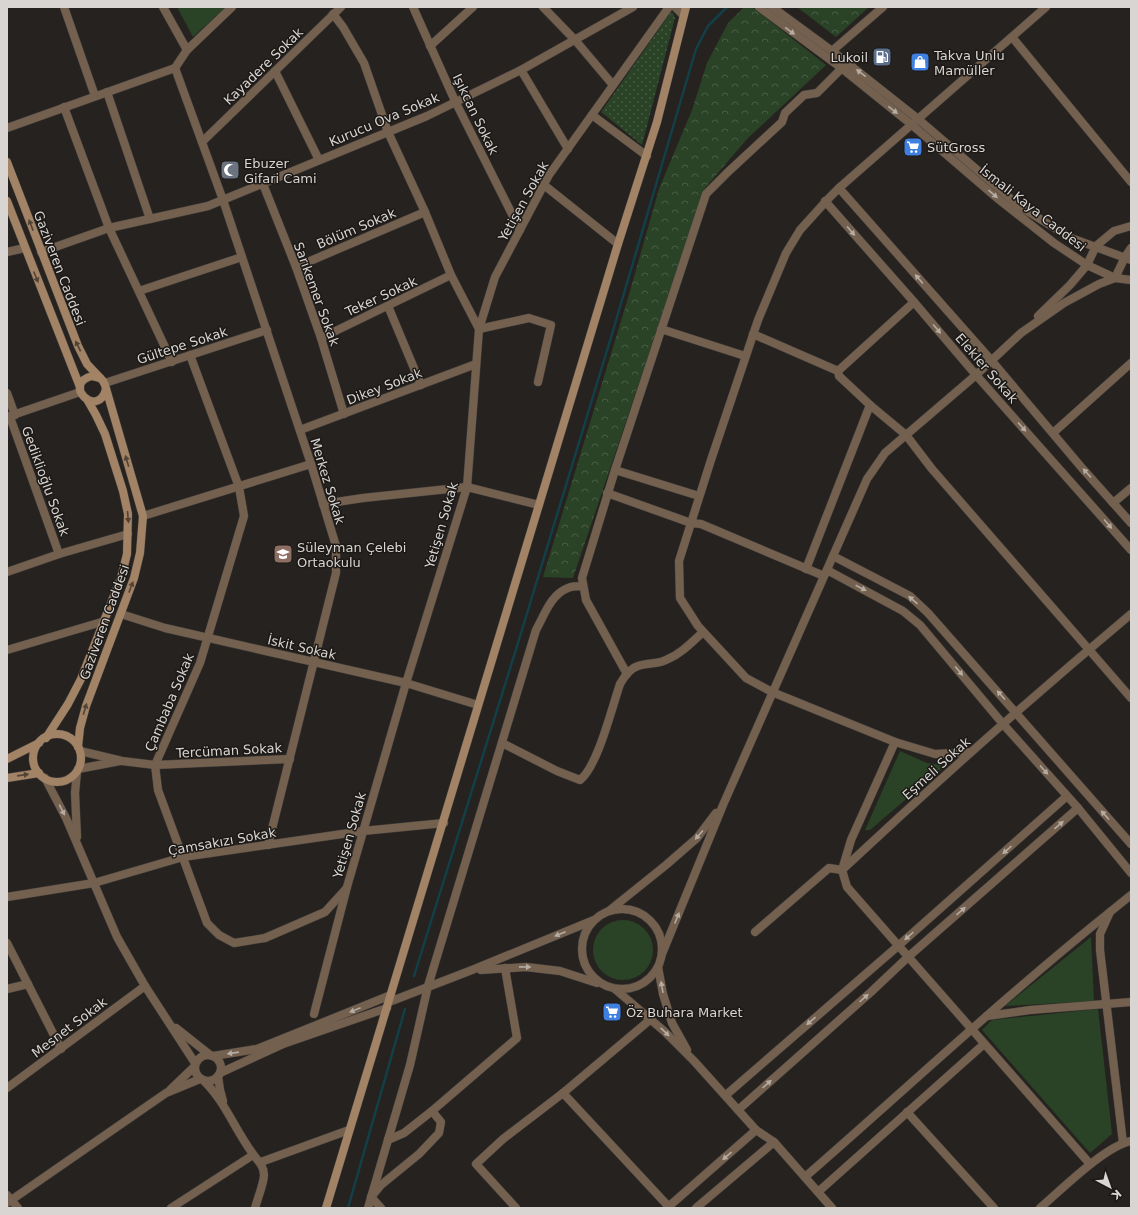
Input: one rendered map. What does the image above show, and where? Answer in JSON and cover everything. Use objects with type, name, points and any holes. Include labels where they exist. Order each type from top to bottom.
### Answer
[{"type":"main road","points":[[326,1208],[444,823],[478,705],[618,244],[647,156],[686,7]]},
{"type":"main road","name":"Gaziveren Caddesi","points":[[7,162],[78,346],[88,364],[103,384],[144,516],[140,553],[134,578],[86,706],[80,728],[79,749]]},
{"type":"main road","name":"Gaziveren Caddesi","points":[[7,202],[80,390]]},
{"type":"main road","points":[[92,376],[103,384],[103,397],[100,400],[92,402],[88,401],[82,396],[80,390],[84,380],[88,377],[92,376]]},
{"type":"main road","name":"Gaziveren Caddesi","points":[[43,740],[68,704],[81,679],[121,578],[127,554],[128,514],[123,491],[105,434],[88,401]]},
{"type":"main road","points":[[7,759],[43,740],[53,735],[68,737],[74,741],[79,749],[81,758],[78,770],[72,777],[65,781],[58,782],[51,781],[42,776],[35,766],[33,758],[35,750],[43,740]]},
{"type":"main road","points":[[7,778],[42,776]]},
{"type":"street","points":[[64,7],[95,96]]},
{"type":"street","points":[[163,7],[187,50]]},
{"type":"street","points":[[7,128],[175,68],[187,50],[232,7]]},
{"type":"street","name":"Kayadere Sokak","points":[[202,142],[341,7]]},
{"type":"street","name":"Işıkcan Sokak","points":[[413,7],[455,101],[520,230]]},
{"type":"street","points":[[430,46],[473,7]]},
{"type":"street","points":[[544,7],[575,40],[613,85]]},
{"type":"street","name":"Kurucu Ova Sokak","points":[[41,252],[109,228],[208,206],[263,184],[427,116],[521,70],[633,7]]},
{"type":"street","name":"Yetişen Sokak","points":[[314,1014],[363,831],[406,683],[466,487],[479,329],[495,277],[549,175],[669,7]]},
{"type":"street","points":[[675,7],[683,15]]},
{"type":"street","name":"İsmali Kaya Caddesi","points":[[759,7],[841,69],[915,122],[1019,206],[1072,238],[1128,258]]},
{"type":"street","name":"İsmali Kaya Caddesi","points":[[772,7],[832,51],[915,122],[1014,211],[1054,243],[1087,265],[1115,278],[1131,280]]},
{"type":"street","points":[[832,51],[883,7]]},
{"type":"street","points":[[971,752],[935,754],[895,742],[772,692],[746,678],[698,626],[680,598],[679,561],[758,320],[786,253],[800,230],[840,188],[1046,7]]},
{"type":"street","points":[[333,14],[343,27],[364,63],[388,132],[425,212],[451,276],[479,329],[529,318],[551,325],[538,382]]},
{"type":"street","points":[[1012,37],[1131,182]]},
{"type":"street","name":"Merkez Sokak","points":[[175,68],[223,200],[267,330],[336,546],[336,573],[268,845]]},
{"type":"street","points":[[627,674],[586,600],[582,578],[607,493],[706,194],[782,122],[785,113],[804,95],[817,93],[841,69]]},
{"type":"street","points":[[521,70],[568,149]]},
{"type":"street","points":[[275,71],[319,160]]},
{"type":"street","points":[[107,92],[150,219]]},
{"type":"street","points":[[64,107],[109,228],[172,362]]},
{"type":"street","points":[[592,115],[647,156]]},
{"type":"street","name":"Sarıkemer Sokak","points":[[263,184],[296,267],[321,338],[344,414]]},
{"type":"street","points":[[544,185],[618,244]]},
{"type":"street","name":"Elekler Sokak","points":[[840,188],[991,360],[1131,523]]},
{"type":"street","name":"Elekler Sokak","points":[[826,202],[976,375],[1131,550]]},
{"type":"street","name":"Bölüm Sokak","points":[[296,267],[425,212]]},
{"type":"street","points":[[615,989],[628,989],[640,985],[650,978],[658,967],[723,805],[867,479],[885,453],[976,375],[1070,285],[1087,265],[1096,246],[1114,231],[1131,226]]},
{"type":"street","points":[[7,252],[25,248]]},
{"type":"street","points":[[1020,333],[1064,303],[1099,284],[1115,278],[1128,258],[1131,248]]},
{"type":"street","points":[[139,291],[242,257]]},
{"type":"street","name":"Teker Sokak","points":[[321,338],[451,276]]},
{"type":"street","points":[[838,371],[914,302]]},
{"type":"street","points":[[388,306],[421,385]]},
{"type":"street","points":[[661,329],[746,356]]},
{"type":"street","name":"Gültepe Sokak","points":[[103,384],[267,330]]},
{"type":"street","points":[[753,334],[838,371]]},
{"type":"street","name":"Çambaba Sokak","points":[[190,356],[239,487],[244,516],[200,663],[155,765],[158,790],[207,923],[219,936],[234,942],[265,938],[325,912],[347,887]]},
{"type":"street","points":[[1053,433],[1131,363]]},
{"type":"street","name":"Dikey Sokak","points":[[300,430],[476,364]]},
{"type":"street","points":[[838,371],[839,376],[870,405],[906,435],[932,469],[1131,698]]},
{"type":"street","points":[[10,416],[80,390]]},
{"type":"street","name":"Gediklioğlu Sokak","points":[[7,393],[10,416],[59,554]]},
{"type":"street","points":[[806,569],[870,405]]},
{"type":"street","points":[[144,516],[311,464]]},
{"type":"street","points":[[615,470],[700,496]]},
{"type":"street","points":[[323,504],[362,498],[466,487],[539,506]]},
{"type":"street","points":[[1113,503],[1131,488]]},
{"type":"street","points":[[607,493],[691,523],[701,524],[806,569],[825,573],[904,611],[920,625],[1003,724],[1078,808],[1131,873]]},
{"type":"street","points":[[7,572],[59,554],[128,534]]},
{"type":"street","points":[[833,556],[910,596],[928,613],[1131,844]]},
{"type":"street","points":[[368,1208],[410,1065],[428,986],[536,630],[557,594],[568,588],[583,586]]},
{"type":"street","name":"İskit Sokak","points":[[121,614],[165,628],[406,683],[478,705]]},
{"type":"street","name":"Eşmeli Sokak","points":[[842,870],[921,796],[1016,712],[1131,614]]},
{"type":"street","points":[[7,650],[105,621]]},
{"type":"street","points":[[502,743],[556,771],[580,780],[586,776],[595,761],[620,684],[627,674],[637,666],[656,664],[668,660],[683,650],[703,632]]},
{"type":"street","points":[[895,742],[851,840],[842,870],[847,887],[1090,1164]]},
{"type":"street","name":"Tercüman Sokak","points":[[79,749],[122,761],[155,765],[290,759]]},
{"type":"street","name":"Tercüman Sokak","points":[[78,770],[122,761]]},
{"type":"street","points":[[77,842],[75,793],[78,770]]},
{"type":"street","points":[[42,776],[56,798],[77,842],[117,937],[145,986],[170,1022],[195,1065],[196,1074],[211,1088],[227,1111],[253,1155],[261,1162],[264,1175],[255,1208]]},
{"type":"street","points":[[726,1096],[1067,796]]},
{"type":"street","points":[[166,1093],[201,1080],[211,1081],[219,1074],[283,1044],[472,970],[596,918],[607,912],[697,838],[723,805]]},
{"type":"street","points":[[738,1110],[871,992],[908,956],[1078,808]]},
{"type":"street","name":"Çamsakızı Sokak","points":[[7,897],[94,883],[183,857],[363,831],[444,823]]},
{"type":"street","points":[[755,932],[829,868],[842,870]]},
{"type":"street","points":[[805,1177],[894,1100],[986,1016],[1131,895]]},
{"type":"street","points":[[607,912],[622,909],[635,911],[647,918],[656,928],[662,940],[662,954]]},
{"type":"street","points":[[1040,1208],[1090,1164],[1127,1142],[1100,950],[1100,934],[1110,912]]},
{"type":"street","points":[[596,918],[584,936],[582,946],[586,967],[592,976],[602,984]]},
{"type":"street","points":[[7,943],[61,1049]]},
{"type":"street","points":[[472,970],[526,967],[560,970],[615,989],[651,1020],[694,1061],[756,1130],[774,1142],[832,1208]]},
{"type":"street","points":[[658,967],[663,994],[672,1024],[694,1061]]},
{"type":"street","points":[[388,1140],[404,1133],[432,1111],[517,1038],[505,968]]},
{"type":"street","points":[[7,989],[28,984]]},
{"type":"street","name":"Mesnet Sokak","points":[[7,1088],[145,986]]},
{"type":"street","points":[[18,1208],[8,1199],[166,1093],[195,1065],[199,1057],[257,1049],[389,1002]]},
{"type":"street","points":[[986,1016],[1030,1010],[1131,1002]]},
{"type":"street","points":[[516,1208],[476,1164],[503,1139],[563,1093],[651,1020]]},
{"type":"street","points":[[170,1022],[220,1063],[220,1090],[227,1111]]},
{"type":"street","points":[[818,1192],[984,1044]]},
{"type":"street","points":[[563,1093],[668,1207],[756,1130]]},
{"type":"street","points":[[371,1197],[381,1185],[419,1154],[439,1133],[441,1122],[432,1111]]},
{"type":"street","points":[[907,1112],[994,1208]]},
{"type":"street","points":[[261,1162],[349,1130]]},
{"type":"street","points":[[696,1208],[774,1142]]},
{"type":"street","points":[[171,1208],[253,1155]]},
{"type":"street","points":[[371,1197],[381,1208]]},
{"type":"green space","points":[[177,7],[226,7],[193,37]]},
{"type":"green space","points":[[744,7],[752,7],[826,65],[747,139],[705,188],[573,578],[543,577],[628,298],[659,189],[692,110],[707,63],[728,23]]},
{"type":"green space","points":[[797,7],[869,7],[836,37]]},
{"type":"green space","points":[[671,12],[675,18],[642,145],[601,112]]},
{"type":"green space","points":[[900,751],[927,763],[942,765],[940,770],[870,830],[865,830]]},
{"type":"green space","points":[[623,920],[635,922],[648,933],[651,938],[653,950],[651,962],[640,975],[635,978],[623,980],[611,978],[598,967],[595,962],[593,950],[595,938],[606,925],[611,922]]},
{"type":"green space","points":[[1091,937],[1094,1001],[1005,1006]]},
{"type":"green space","points":[[1098,1009],[1112,1134],[1090,1153],[982,1030],[992,1020]]},
{"type":"waterway","points":[[414,976],[518,643],[612,334],[696,49],[708,26],[727,7]]},
{"type":"waterway","points":[[348,1208],[405,1009]]},
{"type":"place","name":"Lukoil","points":[[882,57]]},
{"type":"place","name":"Takva Unlu Mamüller","points":[[920,62]]},
{"type":"place","name":"SütGross","points":[[913,147]]},
{"type":"place","name":"Ebuzer Gifari Cami","points":[[230,170]]},
{"type":"place","name":"Süleyman Çelebi Ortaokulu","points":[[283,554]]},
{"type":"place","name":"Öz Buhara Market","points":[[612,1012]]}]
